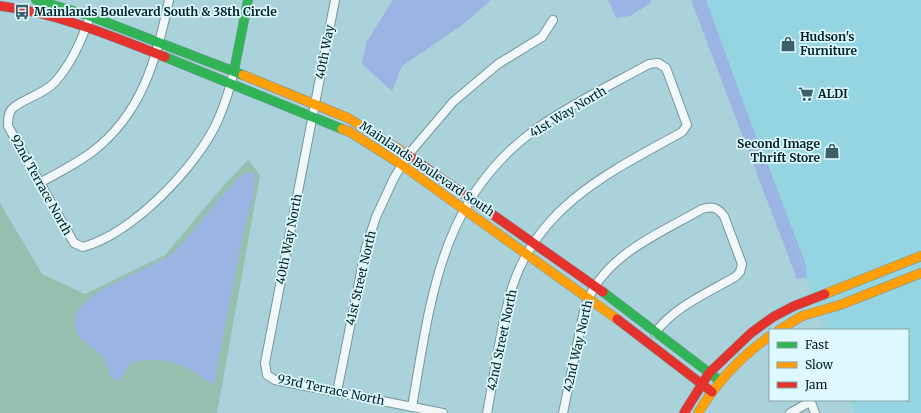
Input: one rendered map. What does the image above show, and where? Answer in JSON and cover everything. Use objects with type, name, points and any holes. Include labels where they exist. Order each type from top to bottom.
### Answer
[{"type":"street","name":"Mainlands Boulevard South","points":[[36,0],[90,16],[315,103],[348,118],[408,155],[471,198],[595,286],[720,381]]},
{"type":"street","points":[[40,183],[92,152],[114,132],[135,104],[150,73],[160,43],[169,0]]},
{"type":"street","points":[[231,84],[248,0]]},
{"type":"street","name":"40th Way","points":[[315,103],[335,0]]},
{"type":"street","name":"Mainlands Boulevard South","points":[[0,6],[30,10],[86,28],[156,54],[350,132],[402,165],[527,253],[588,297],[712,392]]},
{"type":"street","points":[[86,28],[90,16]]},
{"type":"street","name":"41st Street North","points":[[337,392],[366,247],[376,217],[402,165],[408,155],[442,113],[464,92],[498,64],[542,37],[553,20]]},
{"type":"street","name":"92nd Terrace North","points":[[86,28],[69,64],[54,83],[42,92],[12,108],[8,118],[8,126],[74,243],[83,247],[93,245],[122,228],[148,209],[170,187],[188,167],[205,143],[218,121],[231,84]]},
{"type":"street","name":"41st Way North","points":[[412,407],[438,271],[448,243],[471,198],[501,160],[539,127],[649,64],[658,63],[666,68],[687,125],[682,132]]},
{"type":"street","name":"40th Way North","points":[[267,375],[265,363],[315,103]]},
{"type":"street","name":"42nd Street North","points":[[487,413],[510,294],[533,242],[567,203],[588,186],[682,132]]},
{"type":"street","name":"42nd Way North","points":[[563,413],[588,297],[595,286],[617,260],[634,247],[702,209],[710,207],[718,209],[724,216],[742,264],[740,272],[735,277],[676,311],[664,321],[655,333]]},
{"type":"street","points":[[684,413],[709,373],[751,333],[773,317],[794,306],[921,256]]},
{"type":"street","points":[[782,329],[802,316],[840,304],[921,273]]},
{"type":"street","points":[[773,317],[779,329]]},
{"type":"street","points":[[698,413],[720,381],[735,363],[769,337]]},
{"type":"street","name":"93rd Terrace North","points":[[267,375],[275,380],[443,413]]},
{"type":"street","points":[[790,413],[810,401],[815,413]]},
{"type":"shaded area","points":[[393,0],[491,0],[465,23],[402,66],[392,91],[362,64],[366,43]]},
{"type":"shaded area","points":[[608,0],[651,0],[651,3],[630,16],[616,18]]},
{"type":"shaded area","points":[[691,0],[706,0],[807,277],[797,279]]},
{"type":"shaded area","points":[[706,0],[921,0],[921,251],[812,294]]},
{"type":"shaded area","points":[[249,172],[255,173],[254,192],[243,234],[213,386],[192,370],[184,366],[159,360],[134,362],[125,370],[121,381],[110,377],[103,357],[83,340],[77,332],[75,320],[79,310],[88,300],[100,291],[170,255],[189,236],[232,185]]},
{"type":"shaded area","points":[[921,261],[921,268],[839,300],[816,306],[815,302]]},
{"type":"shaded area","points":[[921,278],[921,413],[855,413],[850,401],[909,401],[909,329],[825,329],[819,315]]},
{"type":"green space","points":[[248,160],[260,175],[217,413],[0,413],[0,203],[42,274],[85,294],[165,255],[224,185]]},
{"type":"waterway","points":[[761,150],[805,266],[805,273]]},
{"type":"traffic: fast","points":[[36,0],[90,16],[243,75]]},
{"type":"traffic: fast","points":[[234,71],[248,0]]},
{"type":"traffic: fast","points":[[165,57],[342,129]]},
{"type":"traffic: fast","points":[[603,292],[720,381]]},
{"type":"traffic: slow","points":[[243,75],[348,118],[405,153]]},
{"type":"traffic: slow","points":[[342,129],[350,132],[402,165],[617,319]]},
{"type":"traffic: slow","points":[[825,294],[921,256]]},
{"type":"traffic: slow","points":[[781,329],[802,316],[840,305],[921,273]]},
{"type":"traffic: slow","points":[[698,413],[713,391],[739,361],[769,337]]},
{"type":"traffic: jam","points":[[0,6],[21,9],[84,26],[165,57]]},
{"type":"traffic: jam","points":[[405,153],[603,292]]},
{"type":"traffic: jam","points":[[684,413],[709,373],[751,333],[773,317],[794,306],[825,294]]},
{"type":"traffic: jam","points":[[617,319],[712,392]]},
{"type":"place","name":"Mainlands Boulevard South & 38th Circle","points":[[22,12]]},
{"type":"place","name":"Hudson's Furniture","points":[[788,44]]},
{"type":"place","name":"ALDI","points":[[806,94]]},
{"type":"place","name":"Second Image Thrift Store","points":[[832,151]]}]
